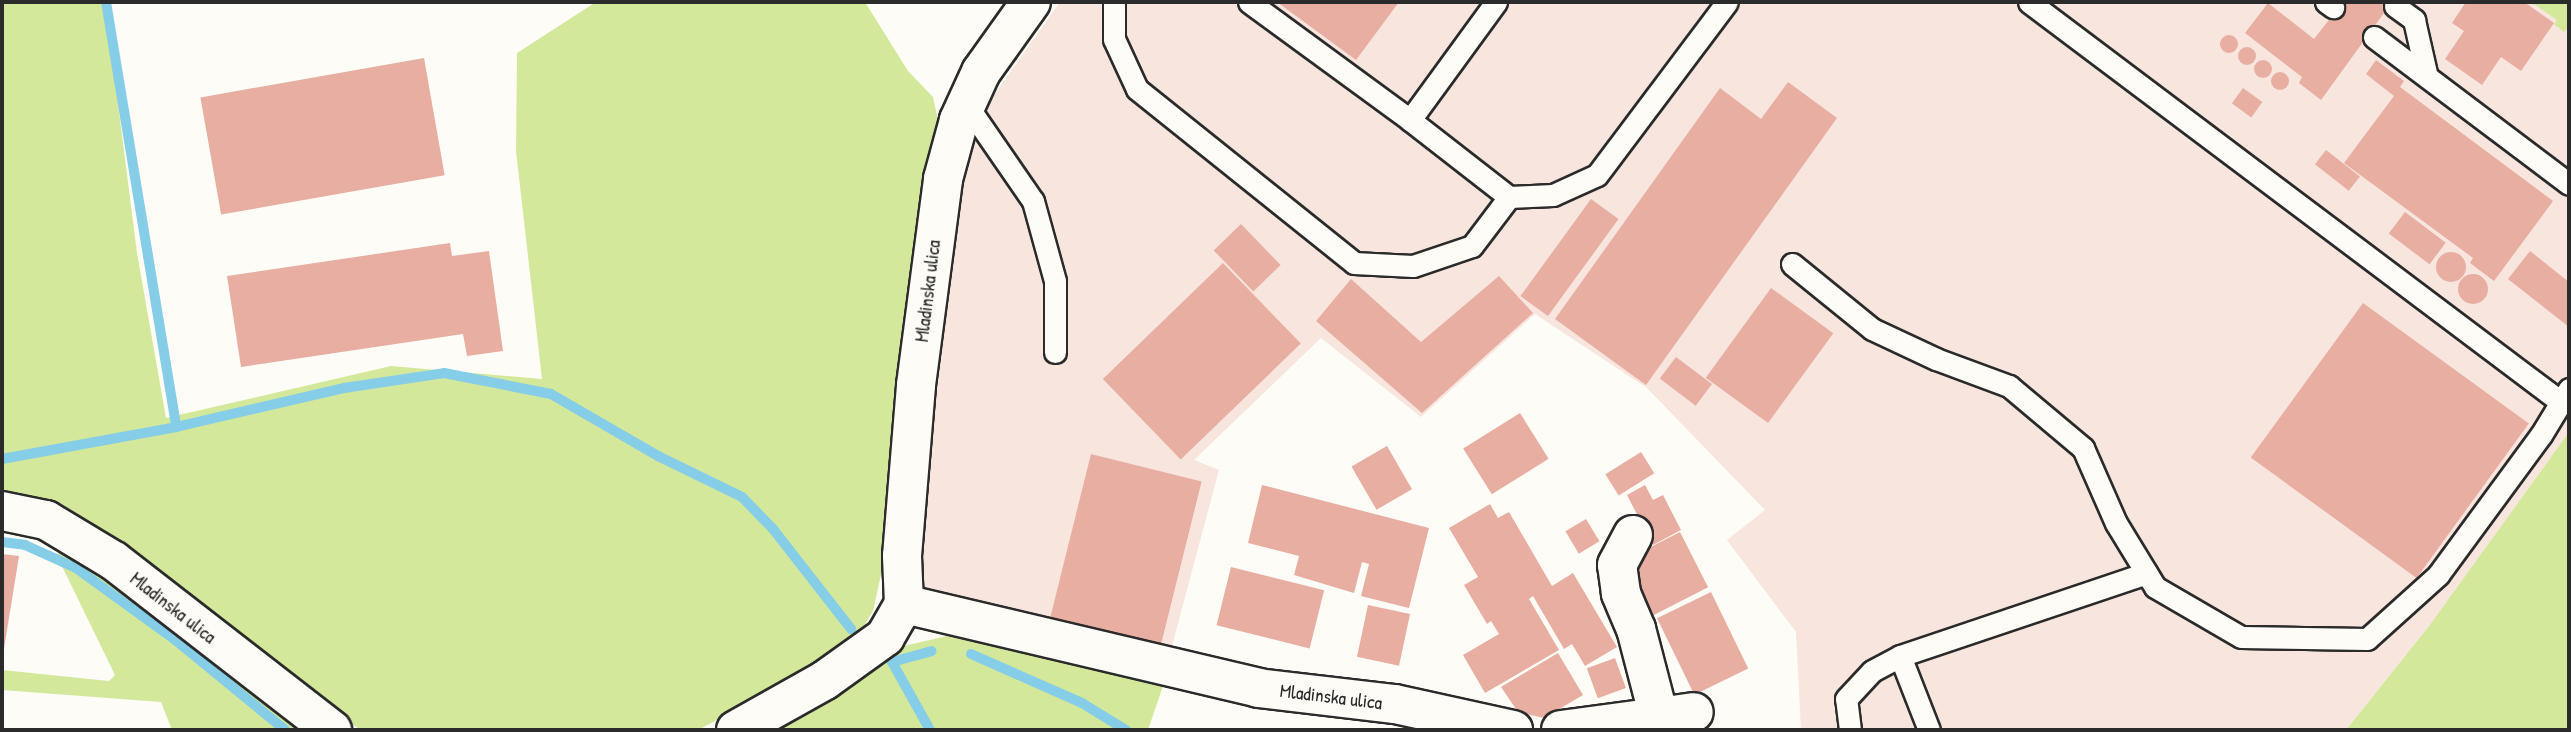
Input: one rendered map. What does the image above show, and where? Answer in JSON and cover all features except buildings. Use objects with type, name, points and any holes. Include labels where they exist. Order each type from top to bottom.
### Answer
[{"type":"street","name":"Mladinska ulica","points":[[1031,2],[981,72],[966,104],[943,180],[916,385],[902,556],[904,604],[1258,688],[1395,705],[1513,730]]},
{"type":"street","name":"Mladinska ulica","points":[[2,511],[46,520],[114,561],[332,730]]},
{"type":"street","points":[[1561,730],[1677,714],[1621,593],[1617,565],[1633,535]]},
{"type":"street","points":[[736,730],[825,680],[886,636],[904,604]]},
{"type":"lane","points":[[1114,2],[1114,39],[1137,89],[1354,263],[1413,266],[1472,246],[1509,197]]},
{"type":"lane","points":[[1248,2],[1410,120],[1509,197],[1553,195],[1597,175],[1727,2]]},
{"type":"lane","points":[[1410,120],[1496,2]]},
{"type":"lane","points":[[1792,264],[1871,329],[1936,359],[2009,386],[2083,448],[2116,523],[2155,587],[2241,637],[2367,639],[2438,575],[2565,395],[2029,2]]},
{"type":"lane","points":[[2395,6],[2414,20],[2427,78]]},
{"type":"lane","points":[[2374,37],[2569,184]]},
{"type":"lane","points":[[966,104],[1033,201],[1055,281],[1055,352]]},
{"type":"lane","points":[[1850,730],[1846,699],[1872,671],[1900,656],[2146,573]]},
{"type":"lane","points":[[1900,656],[1929,730]]},
{"type":"shaded area","points":[[1060,2],[2569,2],[2569,432],[2429,626],[2346,730],[1801,730],[1796,632],[1727,540],[1765,510],[1647,388],[1535,314],[1421,417],[1321,338],[1194,460],[1219,470],[1169,657],[911,590],[945,260],[970,147],[992,98]]},
{"type":"green space","points":[[2,2],[105,2],[137,253],[166,418],[391,366],[542,379],[516,151],[517,53],[596,2],[865,2],[908,71],[933,97],[938,120],[904,333],[882,570],[873,611],[849,650],[698,730],[361,730],[2,496]]},
{"type":"green space","points":[[2531,2],[2569,2],[2569,26],[2564,32],[2554,24],[2557,20]]},
{"type":"green space","points":[[2569,432],[2569,730],[2346,730],[2429,626]]},
{"type":"green space","points":[[62,547],[77,555],[309,730],[172,730],[161,702],[2,690],[2,670],[109,681],[115,675],[57,556]]},
{"type":"green space","points":[[947,636],[1164,683],[1148,730],[765,730],[895,648]]},
{"type":"waterway","points":[[106,2],[176,427]]},
{"type":"waterway","points":[[2,459],[176,427],[344,388],[444,373],[551,394],[658,456],[742,497],[773,529],[851,629]]},
{"type":"waterway","points":[[2,542],[25,545],[76,568],[174,639],[285,730]]},
{"type":"waterway","points":[[930,730],[892,662],[932,651]]},
{"type":"waterway","points":[[971,654],[1082,703],[1126,730]]}]
